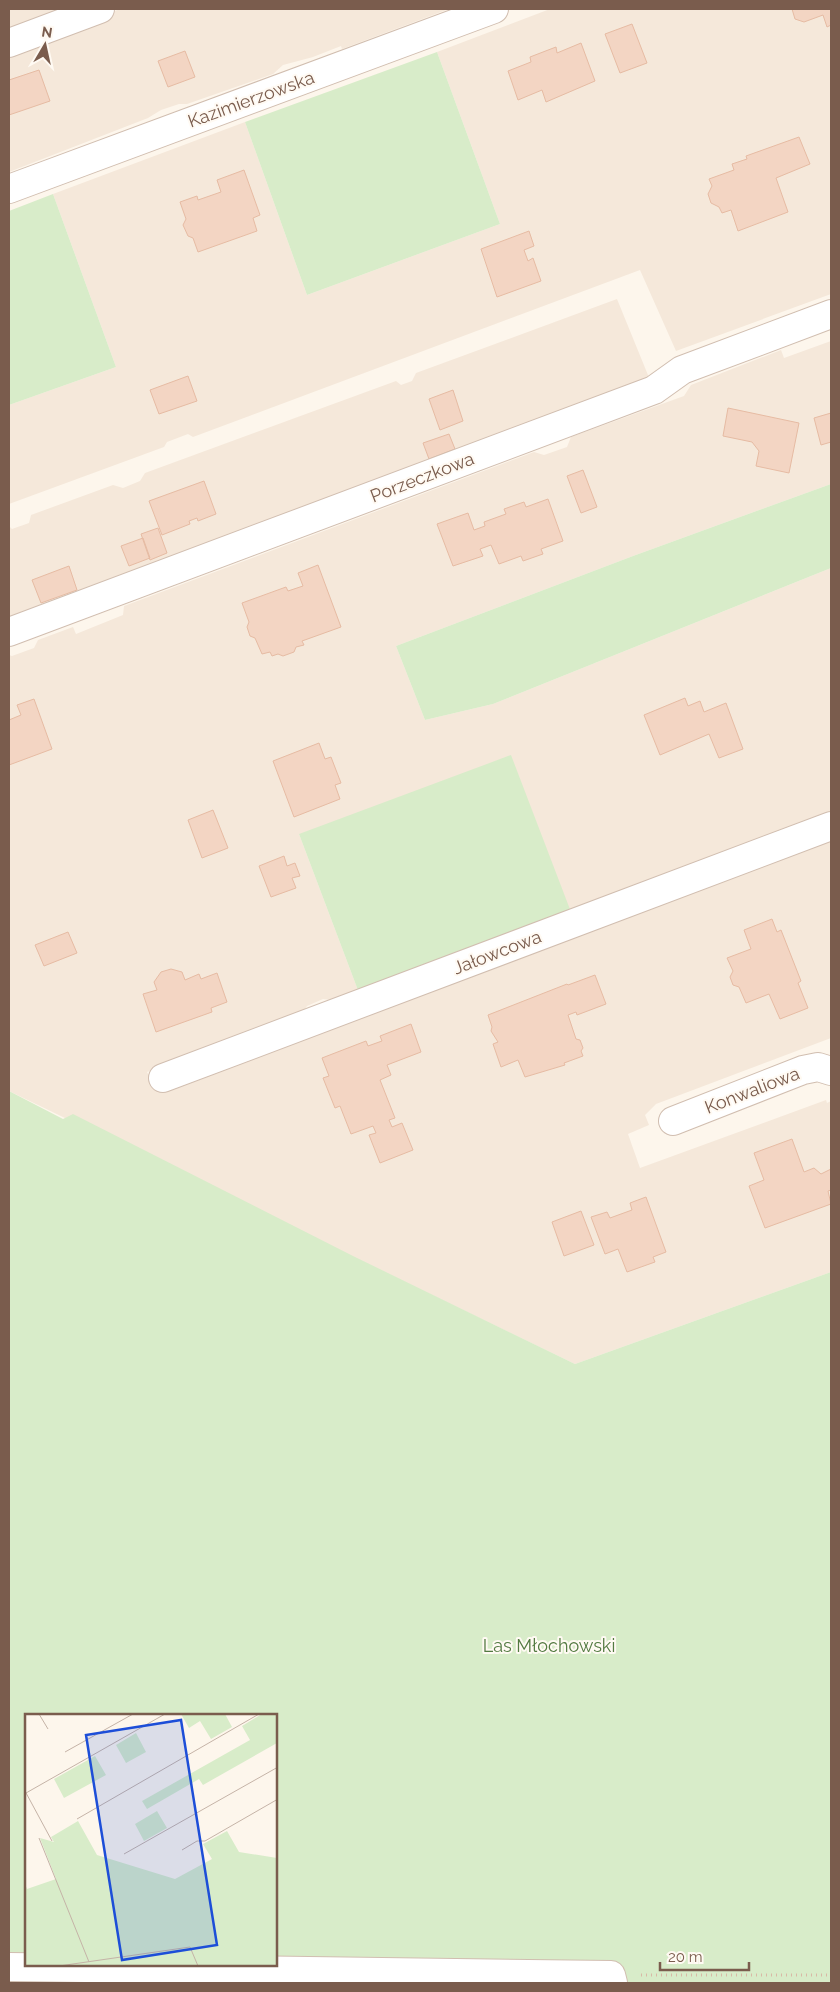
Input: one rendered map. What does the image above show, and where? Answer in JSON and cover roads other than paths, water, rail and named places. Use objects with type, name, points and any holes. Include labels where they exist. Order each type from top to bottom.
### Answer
[{"type":"street","points":[[9,43],[100,9]]},
{"type":"street","name":"Kazimierzowska","points":[[9,189],[494,9]]},
{"type":"street","name":"Porzeczkowa","points":[[9,632],[654,390],[682,370],[831,314]]},
{"type":"street","name":"Jałowcowa","points":[[163,1078],[831,826]]},
{"type":"street","name":"Konwaliowa","points":[[673,1121],[803,1070],[818,1066],[831,1071]]},
{"type":"street","points":[[9,1968],[612,1979]]},
{"type":"park label","name":"Las Młochowski","points":[[549,1645]]}]
